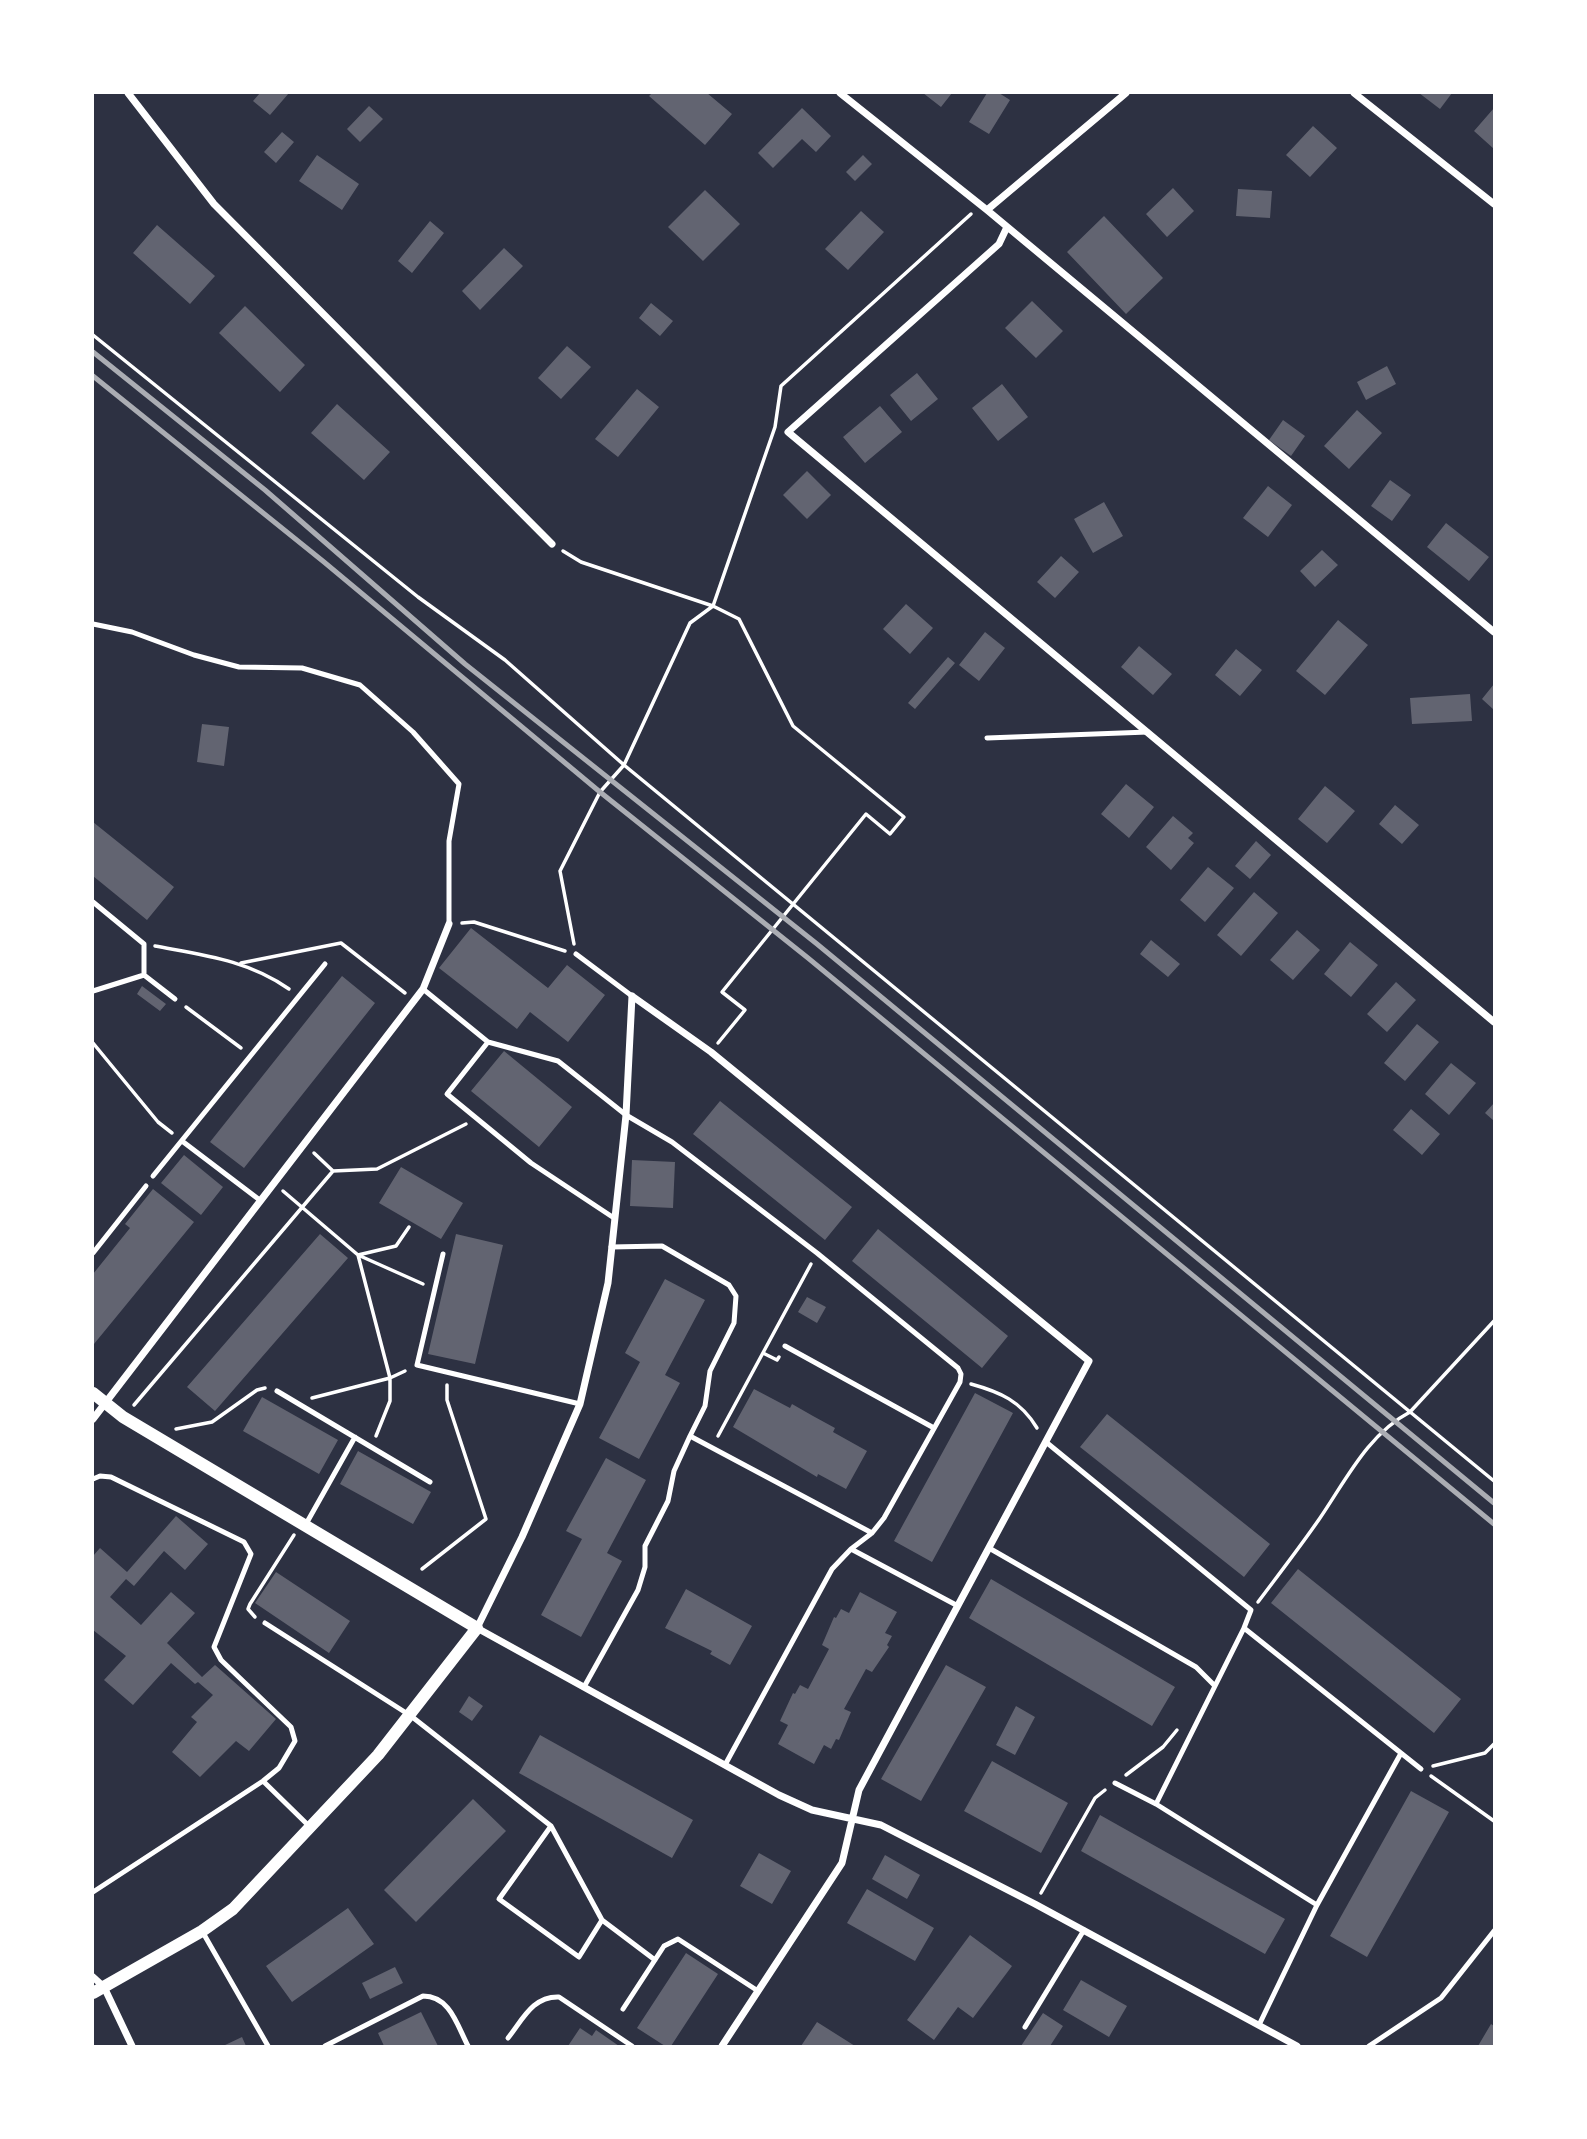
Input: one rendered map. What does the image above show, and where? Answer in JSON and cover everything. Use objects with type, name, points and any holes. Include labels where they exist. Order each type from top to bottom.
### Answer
[{"type":"street","points":[[128,93],[214,204],[552,544]]},
{"type":"street","points":[[840,93],[988,210],[1494,632]]},
{"type":"street","points":[[988,210],[1126,93]]},
{"type":"street","points":[[1354,93],[1494,204]]},
{"type":"street","points":[[1007,227],[999,244],[788,432],[1494,1022]]},
{"type":"street","points":[[93,1419],[423,989],[449,924]]},
{"type":"street","points":[[632,996],[711,1052],[1089,1361],[859,1790],[842,1863],[722,2046]]},
{"type":"street","points":[[98,1990],[202,1931],[233,1909],[411,1716],[477,1628],[522,1537],[580,1404],[608,1283],[626,1115],[632,996]]},
{"type":"street","points":[[93,1393],[124,1417],[303,1526],[477,1628],[725,1765],[813,1810],[881,1825],[1084,1930],[1259,2025],[1283,2043],[1297,2046]]},
{"type":"street","points":[[93,1977],[132,2046]]},
{"type":"lane","points":[[93,624],[132,632],[194,655],[239,667],[302,668],[360,685],[413,732],[458,784],[449,841],[449,924]]},
{"type":"lane","points":[[987,738],[1148,733]]},
{"type":"lane","points":[[93,902],[144,944],[144,975]]},
{"type":"lane","points":[[576,954],[632,996]]},
{"type":"lane","points":[[153,1176],[325,964]]},
{"type":"lane","points":[[93,991],[144,975]]},
{"type":"lane","points":[[144,975],[175,999]]},
{"type":"lane","points":[[423,989],[488,1042],[558,1061],[626,1115],[672,1142],[817,1253],[958,1368],[961,1374],[960,1381],[884,1518],[872,1533],[851,1549],[832,1569],[725,1765]]},
{"type":"lane","points":[[488,1042],[446,1094],[531,1163],[614,1217]]},
{"type":"lane","points":[[182,1141],[261,1202]]},
{"type":"lane","points":[[93,1253],[146,1186]]},
{"type":"lane","points":[[584,1687],[638,1590],[645,1567],[645,1546],[668,1501],[678,1458],[705,1406],[710,1371],[734,1323],[736,1296],[729,1285],[662,1246],[611,1247]]},
{"type":"lane","points":[[443,1254],[417,1365],[580,1404]]},
{"type":"lane","points":[[785,1346],[934,1428]]},
{"type":"lane","points":[[277,1391],[430,1482]]},
{"type":"lane","points":[[690,1436],[872,1533]]},
{"type":"lane","points":[[303,1526],[355,1437]]},
{"type":"lane","points":[[1046,1441],[1251,1611],[1156,1804]]},
{"type":"lane","points":[[93,1479],[100,1476],[111,1477],[244,1542],[249,1548],[251,1554],[214,1647],[221,1660],[294,1733],[295,1741],[279,1768],[263,1781],[93,1892]]},
{"type":"lane","points":[[989,1548],[1196,1667],[1214,1685]]},
{"type":"lane","points":[[851,1549],[958,1606]]},
{"type":"lane","points":[[265,1623],[411,1716],[551,1826],[602,1920],[655,1960]]},
{"type":"lane","points":[[1244,1628],[1400,1755],[1421,1769]]},
{"type":"lane","points":[[1259,2025],[1317,1905],[1400,1755]]},
{"type":"lane","points":[[263,1781],[310,1828]]},
{"type":"lane","points":[[1115,1783],[1156,1804],[1317,1905]]},
{"type":"lane","points":[[551,1826],[499,1899],[579,1957],[602,1920]]},
{"type":"lane","points":[[1025,2027],[1084,1930]]},
{"type":"lane","points":[[1369,2046],[1441,1998],[1494,1930]]},
{"type":"lane","points":[[202,1931],[268,2046]]},
{"type":"lane","points":[[623,2009],[655,1960],[670,1941],[678,1939],[758,1991]]},
{"type":"lane","points":[[325,2046],[423,1996],[436,1996],[446,2003],[468,2046]]},
{"type":"lane","points":[[508,2038],[537,2001],[547,1996],[559,1997],[632,2046]]},
{"type":"lane","points":[[338,2039],[342,2046]]},
{"type":"path","points":[[449,924],[474,922],[576,954],[560,871],[600,792],[624,765],[690,623],[713,606],[775,427],[781,386],[980,205]]},
{"type":"path","points":[[93,335],[418,597],[505,660],[624,765],[1494,1481]]},
{"type":"path","points":[[552,544],[581,562],[713,606],[739,619],[793,726],[904,817],[890,834],[866,814],[722,992],[745,1010],[711,1052]]},
{"type":"path","points":[[144,944],[241,962],[266,972],[299,996]]},
{"type":"path","points":[[175,999],[251,1055]]},
{"type":"path","points":[[93,1043],[158,1122],[182,1141]]},
{"type":"path","points":[[305,1144],[332,1171],[377,1169],[477,1119]]},
{"type":"path","points":[[124,1417],[332,1171]]},
{"type":"path","points":[[275,1184],[358,1255],[434,1290]]},
{"type":"path","points":[[358,1255],[396,1246],[409,1227]]},
{"type":"path","points":[[711,1448],[817,1253]]},
{"type":"path","points":[[358,1255],[390,1378],[390,1401],[371,1447]]},
{"type":"path","points":[[1251,1611],[1292,1558],[1372,1442],[1394,1420],[1410,1412],[1494,1321]]},
{"type":"path","points":[[296,1402],[390,1378],[417,1365]]},
{"type":"path","points":[[422,1569],[486,1519],[447,1401],[447,1372]]},
{"type":"path","points":[[960,1381],[1002,1392],[1027,1412],[1046,1441]]},
{"type":"path","points":[[170,1430],[212,1422],[257,1390],[268,1387],[277,1391]]},
{"type":"path","points":[[265,1623],[251,1615],[250,1604],[303,1526]]},
{"type":"path","points":[[1421,1769],[1485,1753],[1494,1744]]},
{"type":"path","points":[[1421,1769],[1494,1821]]},
{"type":"building","points":[[260,93],[289,93],[270,115],[253,101]]},
{"type":"building","points":[[652,93],[707,93],[732,114],[705,145],[649,96]]},
{"type":"building","points":[[923,93],[952,93],[941,107]]},
{"type":"building","points":[[987,93],[999,93],[1010,100],[989,134],[969,122]]},
{"type":"building","points":[[1419,93],[1452,93],[1440,109]]},
{"type":"building","points":[[369,106],[383,119],[360,142],[347,129]]},
{"type":"building","points":[[802,108],[831,136],[816,152],[802,139],[773,168],[758,153]]},
{"type":"building","points":[[1494,108],[1494,149],[1474,131]]},
{"type":"building","points":[[1313,126],[1337,148],[1310,177],[1286,155]]},
{"type":"building","points":[[282,132],[294,142],[276,163],[264,152]]},
{"type":"building","points":[[317,155],[359,184],[342,210],[299,181]]},
{"type":"building","points":[[863,155],[872,164],[855,181],[846,172]]},
{"type":"building","points":[[1173,188],[1194,211],[1167,237],[1146,214]]},
{"type":"building","points":[[1238,189],[1272,191],[1270,218],[1236,216]]},
{"type":"building","points":[[705,190],[740,224],[703,261],[668,227]]},
{"type":"building","points":[[861,211],[884,232],[848,270],[825,249]]},
{"type":"building","points":[[1104,216],[1163,278],[1126,314],[1067,252]]},
{"type":"building","points":[[430,221],[444,233],[412,273],[398,261]]},
{"type":"building","points":[[157,225],[215,276],[190,304],[133,253]]},
{"type":"building","points":[[504,248],[523,266],[480,310],[462,291]]},
{"type":"building","points":[[1032,301],[1063,331],[1036,358],[1005,328]]},
{"type":"building","points":[[651,303],[673,321],[660,336],[639,318]]},
{"type":"building","points":[[245,306],[305,365],[280,392],[219,333]]},
{"type":"building","points":[[567,346],[591,367],[561,399],[538,378]]},
{"type":"building","points":[[1387,366],[1396,384],[1366,400],[1357,382]]},
{"type":"building","points":[[917,373],[938,399],[911,421],[890,395]]},
{"type":"building","points":[[1002,384],[1028,417],[998,441],[972,408]]},
{"type":"building","points":[[637,389],[659,407],[618,457],[595,439]]},
{"type":"building","points":[[337,404],[390,452],[364,480],[311,433]]},
{"type":"building","points":[[880,406],[902,432],[865,463],[843,437]]},
{"type":"building","points":[[1357,410],[1382,433],[1349,469],[1324,446]]},
{"type":"building","points":[[1283,420],[1305,436],[1291,456],[1269,440]]},
{"type":"building","points":[[807,471],[831,495],[807,519],[783,495]]},
{"type":"building","points":[[1390,480],[1411,495],[1392,521],[1371,506]]},
{"type":"building","points":[[1268,486],[1292,505],[1268,537],[1243,518]]},
{"type":"building","points":[[1104,502],[1123,536],[1093,553],[1074,519]]},
{"type":"building","points":[[1446,523],[1489,557],[1469,581],[1427,547]]},
{"type":"building","points":[[1322,550],[1338,565],[1315,587],[1300,571]]},
{"type":"building","points":[[1061,556],[1079,572],[1055,598],[1037,582]]},
{"type":"building","points":[[906,604],[933,628],[910,654],[883,629]]},
{"type":"building","points":[[1338,620],[1368,645],[1325,695],[1296,671]]},
{"type":"building","points":[[985,632],[1005,648],[979,681],[959,665]]},
{"type":"building","points":[[1139,646],[1172,674],[1153,695],[1121,667]]},
{"type":"building","points":[[1236,649],[1262,670],[1240,696],[1215,675]]},
{"type":"building","points":[[948,657],[955,663],[915,709],[908,703]]},
{"type":"building","points":[[1494,684],[1494,710],[1482,699]]},
{"type":"building","points":[[1470,694],[1472,721],[1412,724],[1410,698]]},
{"type":"building","points":[[202,724],[229,727],[224,766],[197,762]]},
{"type":"building","points":[[1126,784],[1154,807],[1129,838],[1101,814]]},
{"type":"building","points":[[1325,786],[1355,811],[1327,843],[1298,819]]},
{"type":"building","points":[[1395,805],[1419,825],[1402,844],[1379,824]]},
{"type":"building","points":[[1173,816],[1193,833],[1188,838],[1194,843],[1171,870],[1146,847]]},
{"type":"building","points":[[93,822],[174,887],[147,920],[93,876]]},
{"type":"building","points":[[1256,841],[1271,855],[1250,879],[1235,866]]},
{"type":"building","points":[[1208,867],[1234,888],[1205,922],[1180,900]]},
{"type":"building","points":[[1254,892],[1278,913],[1241,956],[1217,935]]},
{"type":"building","points":[[471,928],[548,988],[567,965],[605,995],[568,1042],[530,1012],[517,1029],[439,968]]},
{"type":"building","points":[[1297,930],[1320,950],[1293,980],[1270,960]]},
{"type":"building","points":[[1151,940],[1180,964],[1168,977],[1140,954]]},
{"type":"building","points":[[1350,942],[1378,965],[1351,997],[1324,974]]},
{"type":"building","points":[[342,976],[375,1003],[244,1168],[210,1142]]},
{"type":"building","points":[[1396,982],[1416,1000],[1387,1032],[1367,1014]]},
{"type":"building","points":[[142,986],[166,1004],[160,1011],[137,994]]},
{"type":"building","points":[[1417,1024],[1439,1042],[1405,1081],[1384,1063]]},
{"type":"building","points":[[504,1051],[572,1107],[539,1147],[471,1091]]},
{"type":"building","points":[[1451,1063],[1476,1083],[1449,1115],[1425,1094]]},
{"type":"building","points":[[720,1101],[852,1207],[825,1240],[693,1134]]},
{"type":"building","points":[[1494,1103],[1494,1121],[1485,1113]]},
{"type":"building","points":[[1411,1109],[1440,1134],[1422,1155],[1393,1130]]},
{"type":"building","points":[[184,1155],[223,1187],[201,1215],[161,1183]]},
{"type":"building","points":[[632,1160],[675,1162],[673,1208],[630,1206]]},
{"type":"building","points":[[401,1167],[463,1203],[441,1239],[379,1203]]},
{"type":"building","points":[[153,1189],[194,1222],[94,1344],[93,1274],[130,1228],[125,1224]]},
{"type":"building","points":[[878,1229],[1008,1336],[982,1368],[852,1261]]},
{"type":"building","points":[[320,1234],[348,1258],[215,1411],[187,1387]]},
{"type":"building","points":[[456,1234],[503,1245],[475,1364],[428,1354]]},
{"type":"building","points":[[665,1279],[705,1300],[665,1375],[680,1383],[639,1459],[599,1438],[640,1362],[625,1353]]},
{"type":"building","points":[[807,1297],[826,1307],[817,1323],[798,1312]]},
{"type":"building","points":[[754,1389],[790,1408],[792,1404],[835,1428],[833,1432],[867,1451],[846,1489],[818,1474],[817,1477],[733,1427]]},
{"type":"building","points":[[975,1393],[1013,1413],[932,1562],[894,1541]]},
{"type":"building","points":[[262,1397],[338,1440],[319,1474],[243,1431]]},
{"type":"building","points":[[1107,1414],[1270,1544],[1244,1577],[1080,1447]]},
{"type":"building","points":[[358,1451],[431,1492],[413,1524],[340,1484]]},
{"type":"building","points":[[606,1458],[646,1480],[607,1553],[622,1561],[581,1637],[541,1615],[582,1539],[566,1531]]},
{"type":"building","points":[[176,1516],[208,1544],[185,1570],[164,1551],[134,1586],[126,1579],[110,1597],[141,1625],[171,1592],[195,1613],[167,1643],[202,1677],[215,1665],[276,1719],[249,1751],[236,1741],[200,1777],[172,1752],[197,1722],[191,1717],[213,1695],[198,1682],[195,1684],[171,1663],[133,1705],[104,1680],[126,1656],[93,1630],[93,1556],[100,1548],[127,1572]]},
{"type":"building","points":[[1298,1569],[1461,1699],[1434,1733],[1271,1603]]},
{"type":"building","points":[[276,1572],[350,1621],[329,1653],[255,1603]]},
{"type":"building","points":[[991,1579],[1175,1687],[1152,1726],[969,1618]]},
{"type":"building","points":[[686,1589],[752,1626],[730,1665],[710,1654],[712,1651],[665,1628]]},
{"type":"building","points":[[860,1592],[897,1612],[885,1633],[892,1636],[887,1645],[889,1647],[872,1672],[866,1669],[844,1709],[851,1712],[839,1740],[836,1739],[831,1749],[824,1745],[814,1764],[778,1744],[788,1725],[780,1721],[793,1693],[795,1694],[800,1685],[808,1689],[829,1649],[822,1645],[834,1617],[836,1618],[841,1609],[849,1613]]},
{"type":"building","points":[[946,1665],[986,1687],[921,1801],[881,1779]]},
{"type":"building","points":[[469,1696],[483,1706],[472,1721],[459,1712]]},
{"type":"building","points":[[1016,1706],[1035,1717],[1015,1755],[996,1745]]},
{"type":"building","points":[[540,1735],[693,1820],[672,1858],[519,1773]]},
{"type":"building","points":[[992,1761],[1068,1803],[1041,1853],[964,1811]]},
{"type":"building","points":[[1411,1791],[1449,1812],[1367,1957],[1330,1936]]},
{"type":"building","points":[[473,1799],[506,1831],[416,1922],[384,1890]]},
{"type":"building","points":[[1100,1815],[1285,1919],[1265,1954],[1081,1851]]},
{"type":"building","points":[[759,1853],[791,1871],[772,1904],[740,1886]]},
{"type":"building","points":[[885,1855],[920,1875],[907,1899],[872,1879]]},
{"type":"building","points":[[867,1889],[934,1928],[915,1961],[847,1923]]},
{"type":"building","points":[[348,1908],[374,1944],[292,2002],[266,1966]]},
{"type":"building","points":[[970,1935],[1012,1966],[973,2018],[958,2007],[934,2040],[907,2020]]},
{"type":"building","points":[[686,1953],[718,1974],[671,2046],[665,2046],[637,2028]]},
{"type":"building","points":[[395,1967],[403,1983],[370,1999],[362,1983]]},
{"type":"building","points":[[1081,1980],[1127,2006],[1109,2037],[1063,2010]]},
{"type":"building","points":[[421,2012],[438,2046],[384,2046],[378,2033]]},
{"type":"building","points":[[1043,2013],[1063,2026],[1050,2046],[1021,2046]]},
{"type":"building","points":[[817,2022],[855,2046],[801,2046]]},
{"type":"building","points":[[1491,2024],[1494,2026],[1494,2046],[1478,2046]]},
{"type":"building","points":[[580,2028],[592,2036],[596,2030],[619,2046],[568,2046]]},
{"type":"building","points":[[242,2037],[246,2046],[223,2046]]},
{"type":"railway","points":[[93,352],[265,490],[465,664],[817,944],[1494,1503]]},
{"type":"railway","points":[[93,376],[324,562],[600,792],[808,958],[1494,1524]]}]
